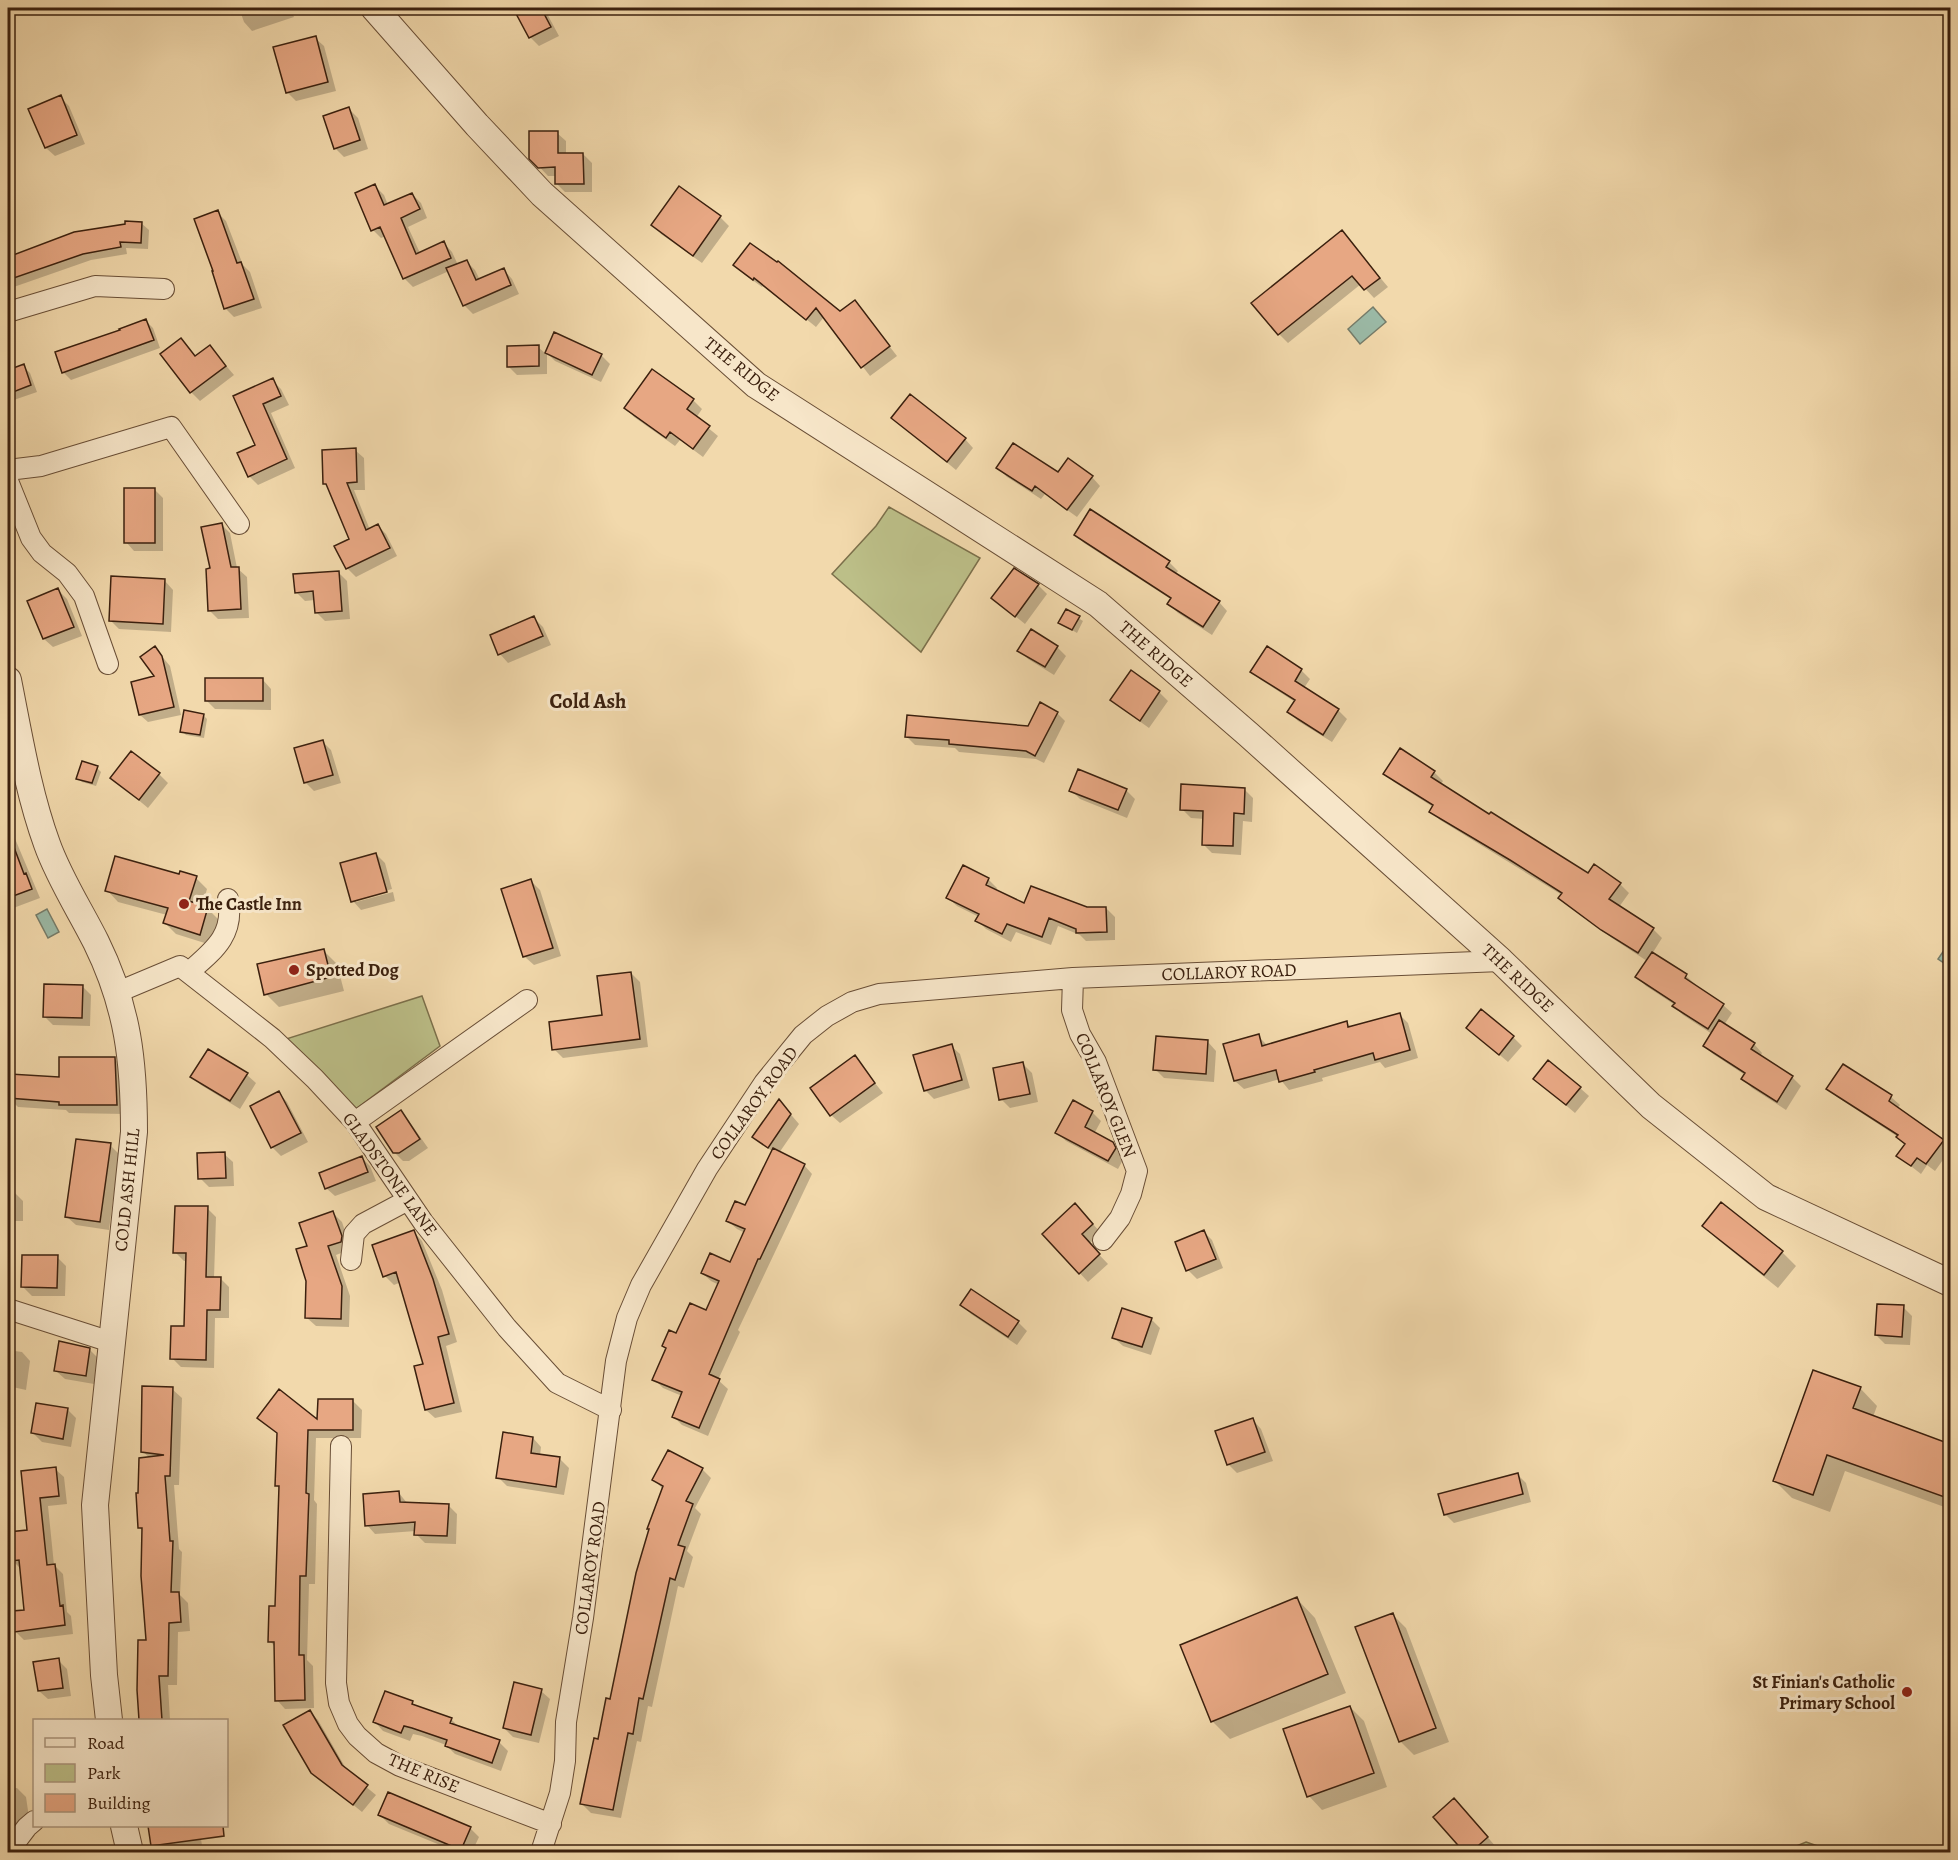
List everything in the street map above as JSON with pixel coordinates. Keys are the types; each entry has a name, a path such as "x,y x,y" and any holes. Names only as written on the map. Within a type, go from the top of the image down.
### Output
{"street":[{"name":"THE RIDGE","path":"374,8 477,125 542,194 756,385 1098,604 1249,735 1501,962 1651,1106 1766,1197 1950,1283"},
{"path":"8,312 95,286 164,289"},
{"path":"8,470 41,466 171,427 239,524"},
{"path":"8,481 31,538 42,553 67,573 84,596 108,664"},
{"name":"COLD ASH HILL","path":"8,680 34,807 48,847 97,944 118,992 127,1025 134,1079 134,1132 94,1505 104,1675 109,1719"},
{"path":"118,992 180,966 189,972 218,947 231,912 228,899"},
{"name":"COLLAROY ROAD","path":"541,1852 560,1792 565,1761 566,1722 583,1618 616,1361 627,1318 641,1284 707,1169 764,1083 803,1035 827,1016 852,1002 879,994 1073,978 1501,962"},
{"name":"GLADSTONE LANE","path":"189,972 272,1038 355,1122 423,1222 507,1328 557,1383 611,1410"},
{"name":"COLLAROY GLEN","path":"1073,978 1072,1010 1080,1034 1096,1062 1137,1171 1131,1194 1120,1218 1103,1240"},
{"path":"355,1122 527,1000"},
{"path":"351,1260 354,1234 363,1224 408,1200"},
{"path":"8,1309 111,1342"},
{"name":"THE RISE","path":"341,1446 336,1683 339,1703 348,1724 357,1736 376,1753 400,1766 551,1824"},
{"path":"8,1852 33,1822"},
{"path":"124,1827 130,1852"}],"green space":[{"path":"889,507 980,558 921,652 832,574 876,526"},
{"path":"422,996 440,1046 353,1111 286,1039"},
{"path":"1806,1842 1835,1852 1782,1852"}],"shaded area":[{"path":"1373,307 1386,322 1360,344 1348,329"},
{"path":"47,909 59,932 48,938 36,915"},
{"path":"1950,944 1950,967 1938,959"}],"building":[{"path":"513,8 541,8 551,27 529,38"},
{"path":"316,36 328,82 286,93 273,47"},
{"path":"61,95 77,135 45,148 28,109"},
{"path":"349,107 360,140 334,149 323,116"},
{"path":"529,131 558,131 558,153 583,153 584,184 555,184 555,167 538,168 529,159"},
{"path":"375,184 384,205 412,193 420,209 401,218 416,254 444,241 451,258 403,279 380,227 371,231 355,193"},
{"path":"679,186 721,216 693,256 651,225"},
{"path":"218,210 237,263 241,262 254,299 224,309 194,219"},
{"path":"125,221 142,222 141,243 120,242 121,247 83,254 8,280 8,257 74,232 125,224"},
{"path":"1342,230 1380,278 1364,290 1352,276 1278,335 1251,303"},
{"path":"750,243 778,261 840,311 855,300 890,346 861,368 816,308 806,320 754,278 753,280 733,265"},
{"path":"467,260 476,280 504,268 511,285 463,306 446,268"},
{"path":"146,319 154,340 62,373 55,352"},
{"path":"554,332 602,354 592,375 545,353"},
{"path":"181,338 195,356 210,345 226,366 190,393 160,354"},
{"path":"539,345 539,366 507,367 507,346"},
{"path":"24,364 31,385 8,394 8,370"},
{"path":"652,369 694,399 687,409 710,426 693,449 670,432 666,438 624,408"},
{"path":"273,378 281,396 263,404 287,459 248,477 237,453 255,445 233,396"},
{"path":"910,394 966,438 947,462 891,418"},
{"path":"1013,443 1058,472 1068,458 1093,476 1067,510 1035,486 1032,491 996,468"},
{"path":"356,448 357,482 347,483 366,530 378,524 390,548 346,569 334,546 349,539 326,484 323,484 322,450"},
{"path":"124,488 155,488 155,543 124,543"},
{"path":"1090,509 1170,561 1166,567 1220,601 1203,627 1167,604 1171,598 1074,535"},
{"path":"222,523 231,567 239,567 241,609 208,611 206,569 210,568 201,527"},
{"path":"1014,568 1039,584 1015,617 991,598"},
{"path":"339,571 342,611 315,613 313,591 295,593 293,574"},
{"path":"111,576 165,579 163,624 109,621"},
{"path":"58,588 74,627 43,639 27,601"},
{"path":"1066,609 1080,616 1072,630 1058,623"},
{"path":"534,616 543,636 498,655 490,635"},
{"path":"1031,629 1058,646 1045,667 1017,651"},
{"path":"155,646 162,656 174,707 139,715 131,682 154,676 140,657"},
{"path":"1267,646 1302,669 1295,681 1339,709 1323,735 1287,712 1295,700 1250,672"},
{"path":"1131,670 1160,691 1140,721 1110,700"},
{"path":"205,678 263,678 263,701 205,701"},
{"path":"1040,702 1058,712 1035,756 1026,751 949,744 949,740 905,737 907,715 1028,726"},
{"path":"184,710 204,714 200,735 180,732"},
{"path":"323,740 333,775 304,783 294,748"},
{"path":"1400,748 1435,771 1431,777 1489,814 1491,812 1588,873 1594,864 1621,883 1609,899 1654,928 1638,953 1601,930 1558,898 1562,893 1429,812 1433,805 1383,774"},
{"path":"131,751 160,773 139,800 110,778"},
{"path":"82,761 98,766 92,783 76,779"},
{"path":"1078,769 1127,789 1118,810 1069,791"},
{"path":"1181,784 1245,788 1244,814 1234,813 1233,846 1202,845 1203,811 1180,810"},
{"path":"8,835 32,889 8,898"},
{"path":"376,853 387,892 351,902 340,863"},
{"path":"115,856 179,874 180,871 197,876 189,901 208,907 200,935 163,923 168,908 105,891"},
{"path":"963,865 989,878 986,885 1024,903 1031,886 1087,907 1106,907 1107,932 1076,933 1076,929 1049,918 1042,937 1007,924 1002,934 975,921 979,914 946,898"},
{"path":"531,879 553,948 523,957 501,889"},
{"name":"Spotted Dog","path":"324,949 331,977 264,995 257,964"},
{"path":"1652,952 1687,974 1685,978 1724,1004 1708,1029 1672,1006 1675,1003 1635,977"},
{"path":"631,972 640,1039 552,1050 549,1022 602,1015 597,976"},
{"path":"44,984 83,985 82,1018 43,1017"},
{"path":"1481,1009 1514,1036 1499,1055 1466,1028"},
{"path":"1400,1013 1410,1050 1375,1060 1373,1053 1279,1082 1276,1070 1234,1081 1223,1044 1259,1034 1262,1046 1347,1021 1348,1027"},
{"path":"1719,1020 1755,1043 1751,1049 1793,1076 1777,1102 1741,1079 1745,1073 1703,1046"},
{"path":"1156,1036 1208,1040 1206,1074 1153,1070"},
{"path":"952,1044 962,1080 924,1091 913,1055"},
{"path":"208,1049 248,1073 230,1101 190,1077"},
{"path":"855,1055 875,1083 830,1116 810,1088"},
{"path":"59,1057 115,1057 117,1105 59,1105 59,1102 8,1098 10,1074 59,1077"},
{"path":"1548,1060 1581,1087 1566,1105 1533,1079"},
{"path":"1023,1062 1030,1094 999,1100 993,1068"},
{"path":"1843,1064 1892,1095 1889,1101 1944,1140 1926,1164 1917,1158 1911,1166 1896,1156 1905,1144 1896,1137 1898,1135 1826,1089"},
{"path":"279,1091 301,1133 271,1148 250,1106"},
{"path":"779,1099 791,1114 768,1148 752,1137"},
{"path":"1073,1100 1093,1111 1085,1127 1113,1142 1116,1148 1108,1161 1055,1133"},
{"path":"401,1110 420,1139 399,1153 393,1153 376,1127"},
{"path":"76,1139 111,1143 100,1222 65,1217"},
{"path":"773,1148 805,1164 758,1259 709,1374 720,1379 699,1428 672,1417 682,1392 652,1380 666,1348 662,1346 669,1330 676,1333 690,1303 706,1310 719,1281 701,1273 710,1253 730,1262 745,1229 726,1221 735,1201 745,1205"},
{"path":"225,1152 226,1178 198,1179 197,1153"},
{"path":"362,1156 368,1172 325,1189 319,1173"},
{"path":"1721,1202 1783,1251 1764,1275 1702,1226"},
{"path":"1075,1203 1093,1224 1082,1234 1100,1254 1079,1274 1042,1234"},
{"path":"175,1206 208,1206 206,1277 221,1277 220,1310 207,1310 206,1360 170,1359 171,1326 184,1326 186,1253 173,1253"},
{"path":"333,1211 342,1236 341,1242 328,1246 342,1286 341,1319 305,1318 306,1281 296,1249 307,1246 299,1223"},
{"path":"414,1230 433,1279 449,1334 438,1337 454,1403 425,1410 414,1366 423,1364 396,1272 383,1277 372,1245"},
{"path":"1204,1230 1216,1259 1186,1271 1175,1242"},
{"path":"22,1255 58,1255 57,1288 21,1287"},
{"path":"971,1289 1019,1321 1008,1337 960,1305"},
{"path":"1877,1304 1904,1305 1902,1337 1875,1335"},
{"path":"1122,1308 1152,1318 1142,1347 1112,1338"},
{"path":"59,1341 90,1348 86,1376 54,1371"},
{"path":"1813,1370 1861,1387 1853,1408 1950,1444 1950,1499 1827,1455 1813,1495 1773,1481"},
{"path":"142,1386 173,1387 170,1476 165,1476 170,1541 173,1541 171,1592 179,1592 181,1622 169,1623 168,1676 159,1676 162,1719 139,1719 138,1640 146,1640 141,1576 142,1528 138,1528 136,1493 138,1493 139,1458 164,1455 141,1452"},
{"path":"279,1389 317,1419 318,1399 353,1399 353,1430 308,1430 306,1493 309,1494 306,1576 300,1576 299,1655 304,1655 305,1700 275,1701 274,1642 268,1642 269,1606 275,1606 279,1486 275,1486 277,1433 257,1418"},
{"path":"36,1403 68,1408 63,1439 31,1433"},
{"path":"1253,1418 1265,1452 1227,1465 1215,1431"},
{"path":"503,1432 533,1437 531,1453 560,1457 556,1487 496,1478"},
{"path":"668,1450 703,1468 686,1501 693,1504 678,1545 685,1547 675,1580 670,1578 643,1699 639,1698 633,1734 628,1733 613,1810 580,1804 594,1738 598,1739 606,1698 610,1699 636,1573 649,1529 647,1529 663,1486 652,1480"},
{"path":"56,1467 59,1496 40,1498 47,1565 55,1564 60,1606 63,1605 65,1625 14,1632 12,1611 24,1610 19,1560 11,1561 8,1532 27,1530 21,1471"},
{"path":"1518,1473 1523,1494 1444,1515 1438,1494"},
{"path":"399,1491 400,1502 449,1504 447,1536 414,1535 415,1522 365,1526 363,1494"},
{"path":"1297,1597 1328,1674 1211,1722 1180,1645"},
{"path":"1393,1613 1436,1728 1399,1742 1355,1627"},
{"path":"59,1658 63,1688 38,1691 33,1662"},
{"path":"514,1682 542,1689 531,1735 503,1728"},
{"path":"385,1691 413,1701 412,1704 452,1718 450,1723 500,1740 492,1763 445,1746 447,1740 404,1726 401,1733 373,1722"},
{"path":"1350,1706 1374,1773 1307,1797 1283,1729"},
{"path":"310,1710 342,1765 368,1785 353,1805 311,1773 283,1725"},
{"path":"388,1792 471,1827 461,1850 378,1815"},
{"path":"1454,1798 1488,1837 1471,1852 1464,1852 1433,1817"},
{"path":"148,1827 223,1827 224,1836 151,1846"}],"place":[{"name":"The Castle Inn","path":"184,904"},
{"name":"Spotted Dog","path":"294,970"},
{"name":"St Finian's Catholic Primary School","path":"1907,1692"}],"district":[{"name":"Cold Ash","path":"588,701"}]}
